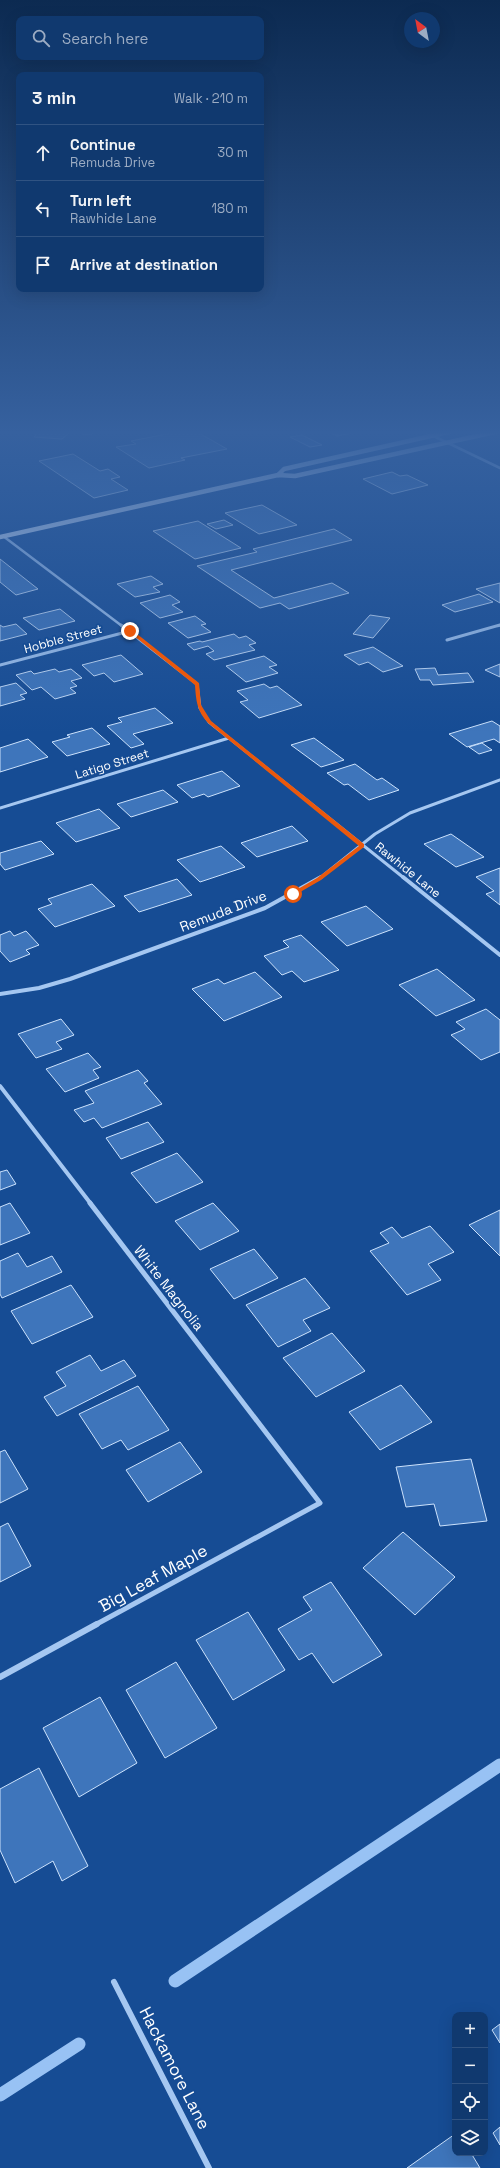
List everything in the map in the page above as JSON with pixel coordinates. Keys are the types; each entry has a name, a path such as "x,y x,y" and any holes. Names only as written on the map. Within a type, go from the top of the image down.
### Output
{"main road":[{"path":"2,536 28,530"}],"street":[{"name":"Rawhide Lane","path":"2,536 130,631 197,684 197,699 202,714 229,738 362,846 500,955"},
{"path":"447,640 500,624"},
{"name":"Hobble Street","path":"0,665 130,631"},
{"name":"Latigo Street","path":"0,808 229,738"},
{"name":"Remuda Drive","path":"0,994 39,988 70,978 265,908 319,879 362,846 375,834 410,813 500,780"},
{"name":"White Magnolia","path":"0,1086 320,1503"},
{"name":"Big Leaf Maple","path":"0,1678 320,1503"},
{"name":"Hackamore Lane","path":"114,1982 209,2168"}],"building":[{"path":"213,530 241,548 195,559 153,531"},
{"path":"253,530 275,530 259,534"},
{"path":"329,530 336,530 352,540 231,570 274,598 332,583 349,593 289,609 280,603 260,608 197,566 257,552 253,549"},
{"path":"0,559 38,589 16,595 0,582"},
{"path":"151,576 163,584 153,587 160,592 135,597 117,584"},
{"path":"500,583 500,603 476,589"},
{"path":"479,594 493,602 455,612 442,605"},
{"path":"170,595 180,602 172,605 183,612 160,618 140,603"},
{"path":"60,609 75,621 39,630 23,618"},
{"path":"370,615 390,618 373,638 353,634"},
{"path":"195,616 206,624 201,625 211,632 188,638 168,623"},
{"path":"16,624 27,634 0,641 0,625 3,627"},
{"path":"234,634 239,638 246,636 256,643 249,645 255,650 214,660 206,654 214,651 208,646 194,650 187,644 200,641 202,642"},
{"path":"373,647 403,666 383,672 368,662 359,665 344,655"},
{"path":"121,655 143,674 114,682 104,673 94,676 82,665"},
{"path":"264,656 277,665 269,667 278,673 246,682 226,666"},
{"path":"500,664 500,677 485,670"},
{"path":"435,668 438,675 468,673 474,682 433,685 430,680 420,680 415,669"},
{"path":"55,669 59,672 71,669 82,678 71,681 77,686 70,688 76,693 55,699 41,687 32,690 16,675 31,671 34,674"},
{"path":"16,683 27,693 20,695 25,699 0,706 0,687"},
{"path":"264,684 270,688 277,686 302,705 259,718 240,702 248,700 237,691"},
{"path":"155,708 173,723 133,734 144,744 131,748 107,726 122,722 118,718"},
{"path":"492,721 500,726 500,743 494,739 467,747 449,734"},
{"path":"92,728 110,744 67,756 52,742 70,737 67,735"},
{"path":"314,738 344,760 321,767 291,745"},
{"path":"28,739 48,757 0,772 0,748"},
{"path":"482,743 492,750 479,754 469,747"},
{"path":"355,764 377,780 382,778 399,790 369,800 348,784 344,785 327,773"},
{"path":"222,771 240,786 208,797 204,794 192,798 177,785"},
{"path":"163,790 178,802 131,817 117,804"},
{"path":"99,809 120,828 76,842 56,823"},
{"path":"292,826 308,841 257,857 241,843"},
{"path":"451,834 484,857 456,867 424,844"},
{"path":"41,841 54,854 5,870 0,864 0,853"},
{"path":"221,846 245,867 200,882 177,860"},
{"path":"500,868 500,905 486,894 494,891 476,877"},
{"path":"177,879 192,895 139,912 124,896"},
{"path":"92,884 115,906 55,927 38,909 52,904 48,899"},
{"path":"366,906 393,929 347,946 321,922"},
{"path":"10,931 14,936 26,931 39,945 26,950 30,954 10,962 0,951 0,935"},
{"path":"301,935 339,970 304,982 292,971 282,975 264,956 289,947 283,941"},
{"path":"437,969 475,1000 436,1016 399,985"},
{"path":"255,972 282,997 224,1021 192,989 218,979 224,984"},
{"path":"486,1009 500,1020 500,1052 481,1060 451,1035 465,1029 456,1022"},
{"path":"61,1019 74,1035 56,1042 62,1049 36,1058 18,1034"},
{"path":"88,1053 101,1067 93,1070 99,1078 65,1092 46,1069"},
{"path":"138,1070 148,1081 144,1083 162,1104 102,1128 94,1118 84,1122 74,1110 94,1103 85,1091"},
{"path":"148,1122 164,1142 121,1159 106,1138"},
{"path":"177,1153 203,1182 156,1203 131,1173"},
{"path":"7,1170 16,1184 0,1190 0,1172"},
{"path":"10,1203 30,1233 0,1245 0,1207"},
{"path":"213,1203 239,1231 200,1250 175,1221"},
{"path":"500,1210 500,1256 469,1225"},
{"path":"430,1226 454,1252 428,1264 441,1280 407,1295 370,1251 389,1243 380,1233 392,1227 402,1238"},
{"path":"254,1249 278,1278 234,1299 210,1269"},
{"path":"18,1253 27,1267 52,1256 62,1272 2,1298 0,1294 0,1261"},
{"path":"305,1278 330,1308 303,1320 311,1331 278,1347 246,1305"},
{"path":"71,1285 93,1317 32,1344 11,1311"},
{"path":"332,1333 365,1371 316,1397 283,1358"},
{"path":"90,1355 101,1371 124,1360 136,1376 57,1416 44,1397 66,1386 56,1372"},
{"path":"401,1385 432,1422 380,1450 349,1412"},
{"path":"138,1386 169,1430 128,1450 121,1440 102,1449 79,1414"},
{"path":"180,1442 202,1472 148,1502 126,1470"},
{"path":"5,1450 28,1489 0,1503 0,1452"},
{"path":"471,1459 487,1521 440,1526 434,1504 406,1507 396,1467"},
{"path":"8,1523 31,1566 0,1582 0,1527"},
{"path":"403,1532 455,1577 415,1615 363,1568"},
{"path":"331,1582 382,1655 333,1683 312,1653 299,1660 278,1629 312,1610 303,1597"},
{"path":"248,1612 285,1670 233,1700 196,1640"},
{"path":"176,1662 217,1728 165,1758 126,1690"},
{"path":"100,1697 137,1763 79,1797 43,1728"},
{"path":"39,1768 88,1866 62,1881 53,1861 15,1883 0,1850 0,1789"},
{"path":"500,2024 500,2043 492,2030"},
{"path":"500,2127 500,2145 493,2133"},
{"path":"452,2136 452,2156 473,2156 480,2168 407,2168"}],"waterway":[{"path":"175,1981 500,1765"},
{"path":"0,2095 79,2044"}],"route":[{"path":"130,631 189,676 197,684 198,705 202,714 209,722 362,846 319,879 293,894"}]}
